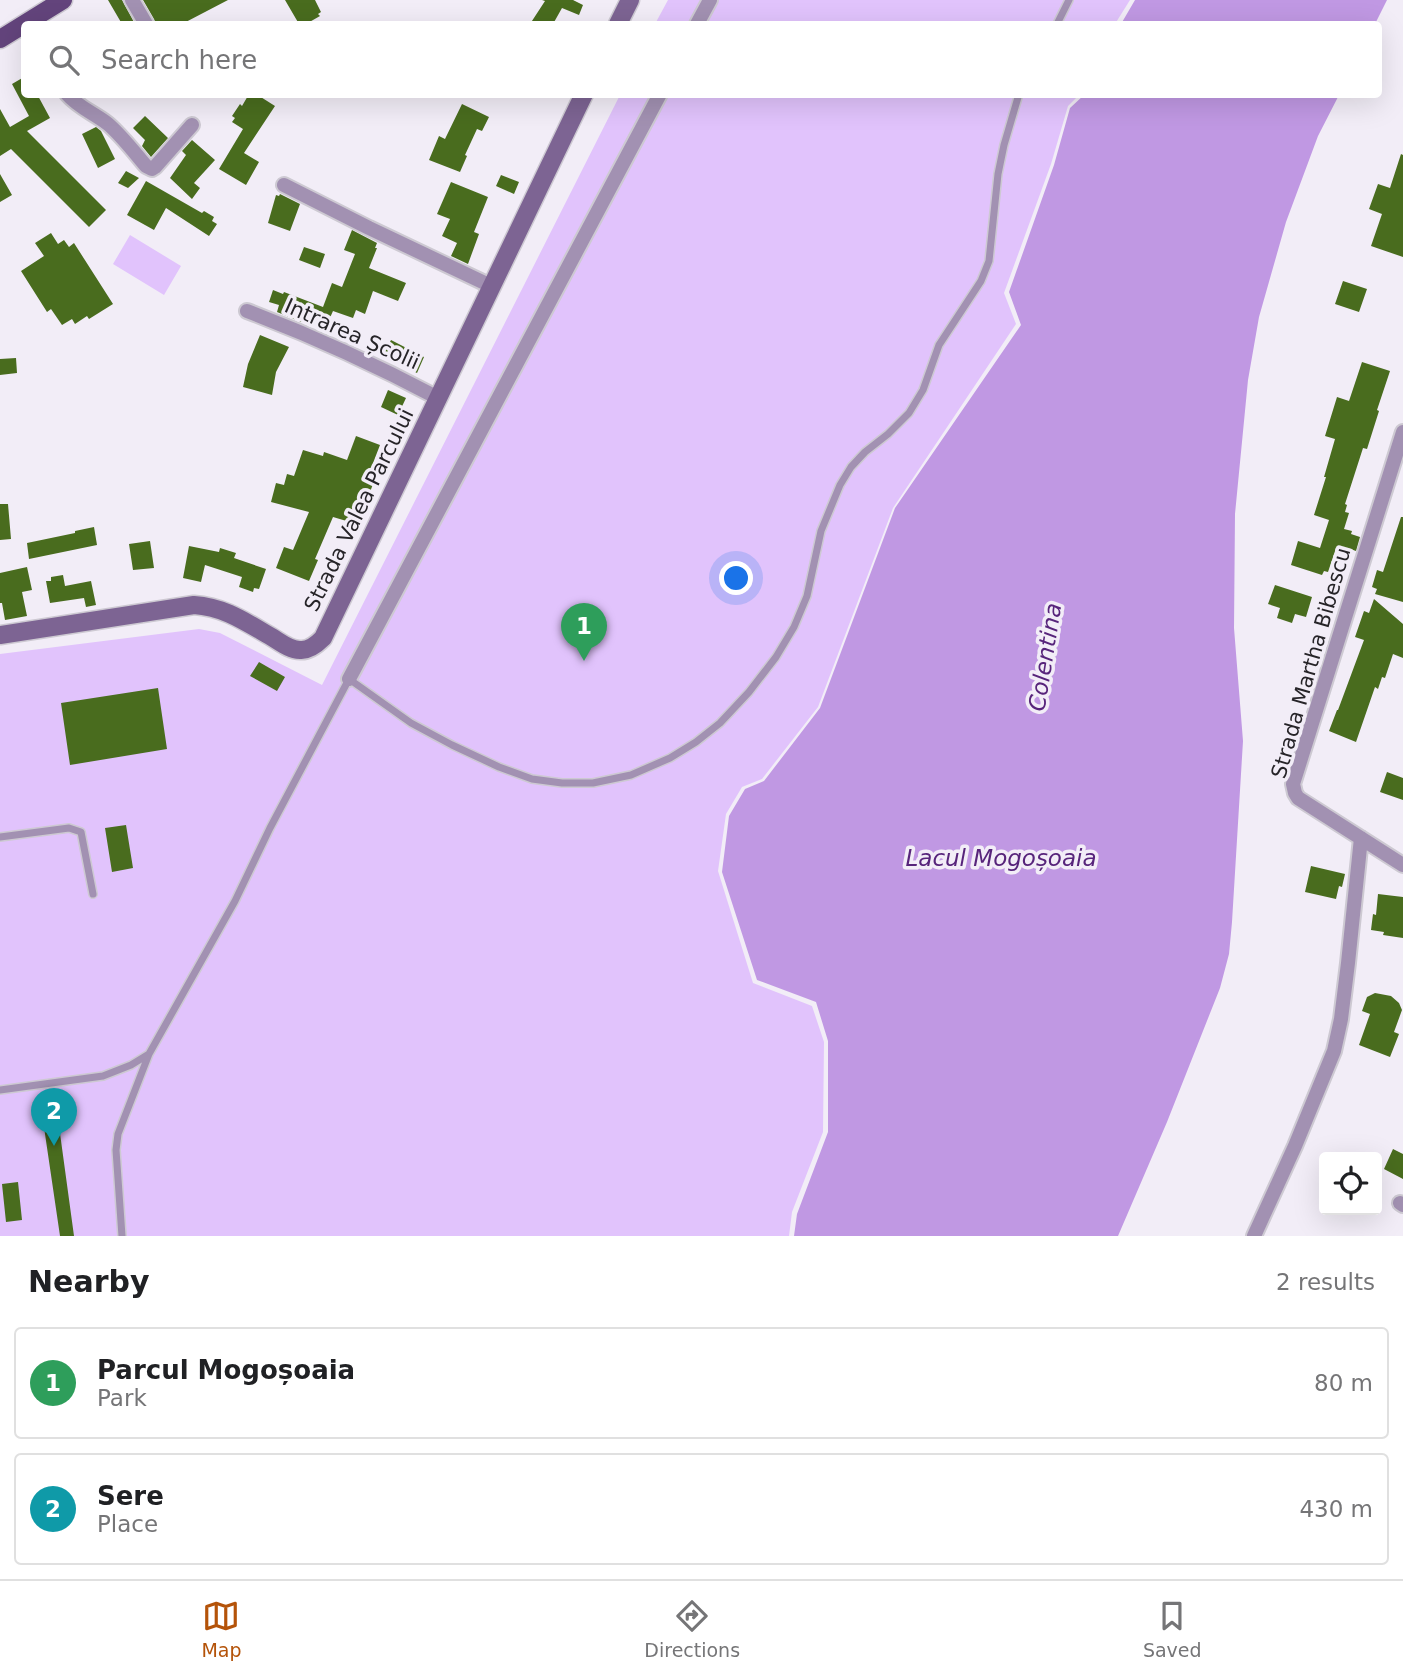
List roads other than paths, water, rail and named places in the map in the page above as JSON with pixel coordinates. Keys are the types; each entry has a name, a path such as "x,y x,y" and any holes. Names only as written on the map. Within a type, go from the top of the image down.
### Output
{"main road":[{"path":"32,21 63,0"},
{"path":"0,39 21,28"}],"street":[{"path":"132,0 144,21"},
{"path":"620,21 630,0"},
{"path":"699,21 710,0"},
{"path":"71,98 111,127 146,166 152,169 192,125"},
{"name":"Strada Valea Parcului","path":"0,635 194,605 221,610 293,649 307,650 318,644 389,503 582,98"},
{"path":"349,679 658,98"},
{"path":"284,185 491,286"},
{"name":"Intrarea Școlii","path":"247,312 320,340 438,398"},
{"name":"Strada Martha Bibescu","path":"1403,432 1293,785 1294,793 1298,797 1403,865"},
{"path":"1254,1236 1334,1051 1348,962 1361,838"}],"lane":[{"path":"1058,21 1069,0"},
{"path":"122,1236 116,1150 118,1134 149,1054 235,901 270,828 349,679 411,723 452,745 532,779 562,783 593,783 631,775 670,758 720,723 776,657 794,627 807,596 821,531 840,485 851,467 865,452 909,413 923,390 939,345 981,281 989,261 998,174 1018,98"},
{"path":"0,837 69,828 81,832 93,894"},
{"path":"0,1090 103,1076 131,1065 149,1054"}],"water":[{"path":"1135,0 1387,0 1376,21 1123,21"},
{"name":"Lacul Mogoșoaia","path":"1081,98 1337,98 1318,136 1286,222 1259,317 1248,380 1235,514 1234,628 1243,741 1229,954 1220,988 1118,1236 794,1236 797,1214 828,1132 828,1041 816,1002 757,980 722,872 729,816 745,789 764,781 820,708 895,508 1021,325 1009,292 1054,165 1070,108"}],"place":[{"name":"Parcul Mogoșoaia","path":"584,661"},
{"name":"Sere","path":"54,1146"}],"water label":[{"name":"Colentina","path":"1045,657"}]}
